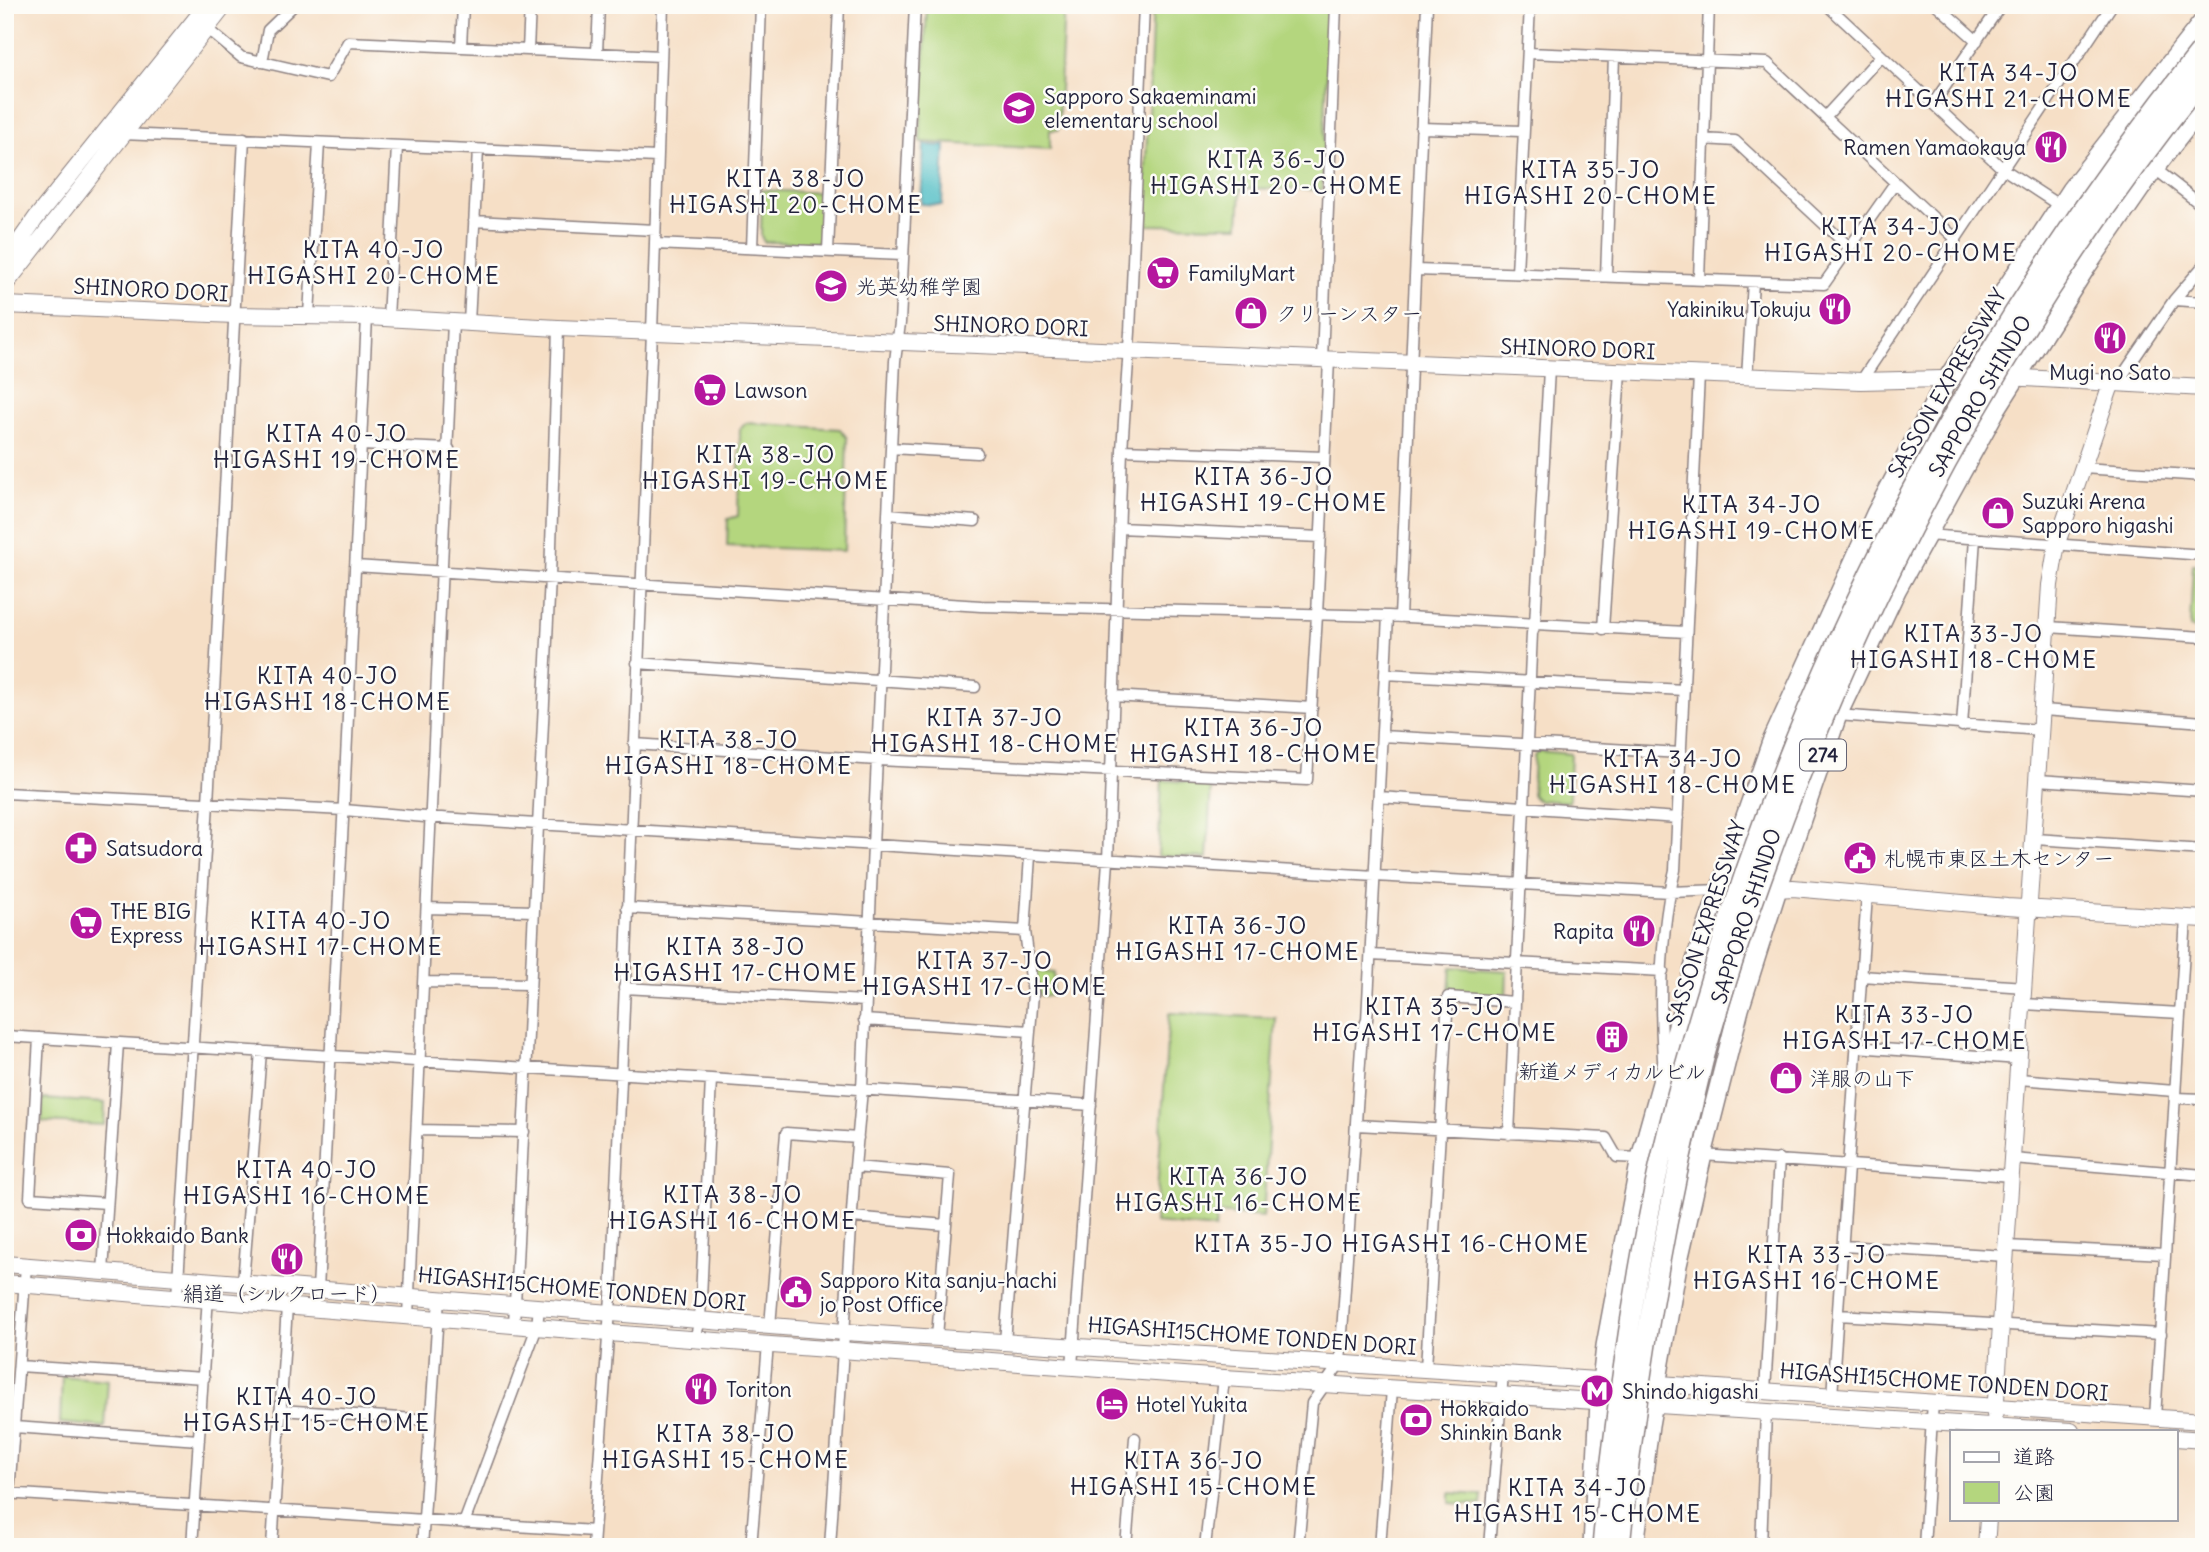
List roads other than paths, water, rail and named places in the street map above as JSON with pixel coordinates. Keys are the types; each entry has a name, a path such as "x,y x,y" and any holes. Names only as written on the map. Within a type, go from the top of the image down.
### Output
{"highway":[{"name":"SAPPORO SHINDO","path":"1593,1547 1605,1346 1641,1158 1698,954 1772,742 1876,514 1947,380 2060,206 2204,21"},
{"name":"SASSON EXPRESSWAY","path":"1602,1547 1625,1354 1652,1203 1687,1055 1735,898 1797,732 1866,577 1938,440 2015,308 2149,116 2204,47"},
{"name":"SASSON EXPRESSWAY","path":"1620,1547 1642,1357 1667,1221 1704,1059 1752,903 1814,738 1890,572 1954,448 2016,342 2086,234 2204,77"},
{"name":"SAPPORO SHINDO","path":"1634,1547 1653,1404 1677,1265 1702,1154 1739,1009 1837,715 1896,590 2015,376 2154,168 2204,104"}],"street":[{"path":"5,285 207,5"},
{"path":"5,262 36,218 117,130 225,5"},
{"path":"262,62 268,30 294,5"},
{"path":"461,47 463,5"},
{"path":"528,50 530,5"},
{"path":"597,53 599,5"},
{"path":"593,1547 610,1312 621,1074 663,5"},
{"path":"752,248 761,5"},
{"path":"828,251 839,5"},
{"path":"830,1547 862,1089 891,448 915,5"},
{"path":"1072,1367 1108,860 1122,450 1129,351 1144,5"},
{"path":"634,744 878,760 1307,780 1324,457 1336,5"},
{"path":"1400,617 1426,5"},
{"path":"1517,273 1530,5"},
{"path":"1699,279 1709,5"},
{"path":"1827,5 2001,168 2060,206"},
{"path":"1937,5 1977,41"},
{"path":"1933,104 2001,5"},
{"path":"1861,381 2112,5"},
{"path":"206,28 241,57 328,77 348,42 661,56"},
{"path":"1528,53 1767,63 1955,238"},
{"path":"1825,117 1881,56"},
{"path":"1606,276 1614,57"},
{"path":"1422,128 1522,131"},
{"path":"117,130 319,143 657,157"},
{"path":"177,1297 194,1047 244,138"},
{"path":"1704,139 1735,141 1850,248"},
{"path":"309,315 319,143"},
{"path":"388,318 397,146"},
{"path":"408,1316 449,449 474,221 478,149"},
{"path":"2154,168 2204,207"},
{"path":"1416,270 1824,284 1895,183"},
{"path":"474,221 655,230"},
{"path":"655,244 903,255"},
{"path":"1994,1429 2050,585 2057,543 2115,382 2174,300 2204,265"},
{"path":"1747,376 1753,282"},
{"path":"2174,300 2204,302"},
{"name":"SHINORO DORI","path":"5,305 234,315 367,317 897,343 1861,381 2015,376 2204,388"},
{"path":"318,1289 367,317"},
{"path":"514,1325 550,578 558,328"},
{"path":"1509,1134 1532,633 1535,624 1549,369"},
{"path":"1603,629 1620,371"},
{"path":"1664,1076 1660,1010 1670,892 1675,870 1699,374"},
{"path":"361,445 449,449"},
{"path":"891,448 977,453"},
{"path":"1122,450 1324,457"},
{"path":"2083,468 2204,476"},
{"path":"888,514 975,521"},
{"path":"1119,528 1321,537"},
{"path":"1926,536 2204,555"},
{"path":"1962,726 1975,538"},
{"path":"355,566 885,601 1116,611 1388,616 1686,632"},
{"path":"1298,1547 1312,1403 1340,1363 1362,1032 1367,1020 1388,616"},
{"path":"2048,627 2204,637"},
{"path":"637,663 975,687"},
{"path":"1385,674 1684,690"},
{"path":"1113,696 1312,708"},
{"path":"2043,710 2204,722"},
{"path":"1837,715 2041,730"},
{"path":"1382,736 1681,753"},
{"path":"2038,780 2204,791"},
{"path":"5,793 344,810 431,818 1030,856 1670,892 1793,888 2030,908 2204,919"},
{"path":"1379,797 1678,818"},
{"path":"2035,839 2204,850"},
{"path":"1005,1342 1033,994 1025,931 1030,856"},
{"path":"1832,1396 1867,895"},
{"path":"427,908 533,911"},
{"path":"627,908 1025,931"},
{"path":"2155,1418 2186,918"},
{"path":"1371,955 1663,971"},
{"path":"1861,976 2025,987"},
{"path":"424,982 530,984"},
{"path":"624,988 864,1001"},
{"path":"1426,1368 1448,997 1515,1002"},
{"path":"2024,1004 2180,1013"},
{"path":"864,1020 1030,1031"},
{"path":"5,1035 1091,1105"},
{"path":"39,1038 30,1198 107,1203"},
{"path":"103,1272 118,1043"},
{"path":"1856,1047 2020,1059"},
{"path":"243,1283 261,1051"},
{"path":"695,1339 700,1320 712,1079"},
{"path":"2018,1079 2204,1099"},
{"path":"1356,1125 1606,1138 1617,1157 1641,1158"},
{"path":"417,1130 524,1132"},
{"path":"770,1326 786,1133 858,1138"},
{"path":"1702,1154 2012,1176"},
{"path":"1765,1391 1779,1159"},
{"path":"2013,1159 2204,1175"},
{"path":"855,1167 950,1175 937,1338"},
{"path":"852,1217 946,1225"},
{"path":"1843,1246 2165,1254"},
{"name":"HIGASHI15CHOME TONDEN DORI","path":"5,1264 845,1332 2204,1421"},
{"path":"26,1266 7,1493 594,1531"},
{"path":"192,1547 209,1280"},
{"name":"HIGASHI15CHOME TONDEN DORI","path":"5,1283 608,1333 1072,1367 2032,1430"},
{"path":"422,1547 439,1298"},
{"path":"272,1547 287,1306"},
{"path":"464,1523 537,1327 539,1307"},
{"path":"1838,1315 2161,1334"},
{"path":"751,1547 768,1344"},
{"path":"19,1366 204,1378"},
{"path":"1489,1547 1503,1373"},
{"path":"1205,1547 1224,1378"},
{"path":"1380,1547 1392,1389"},
{"path":"1924,1547 1933,1402"},
{"path":"281,1410 431,1420"},
{"path":"1762,1547 1766,1411"},
{"path":"14,1427 199,1440"},
{"path":"1126,1547 1135,1438"},
{"path":"2178,1438 2204,1440"},
{"path":"1986,1547 1988,1520"}],"water":[{"path":"924,145 945,146 942,205 921,204"}],"place":[{"name":"Sapporo Sakaeminami elementary school","path":"1019,108"},
{"name":"Ramen Yamaokaya","path":"2051,147"},
{"name":"FamilyMart","path":"1163,273"},
{"name":"光英幼稚学園","path":"831,286"},
{"name":"Yakiniku Tokuju","path":"1835,309"},
{"name":"クリーンスター","path":"1251,313"},
{"name":"Mugi no Sato","path":"2110,338"},
{"name":"Lawson","path":"710,390"},
{"name":"Suzuki Arena Sapporo higashi","path":"1998,513"},
{"name":"Satsudora","path":"81,848"},
{"name":"札幌市東区土木センター","path":"1860,858"},
{"name":"THE BIG Express","path":"86,923"},
{"name":"Rapita","path":"1639,931"},
{"name":"新道メディカルビル","path":"1612,1037"},
{"name":"洋服の山下","path":"1786,1078"},
{"name":"Hokkaido Bank","path":"81,1235"},
{"name":"絹道（シルクロード）","path":"287,1259"},
{"name":"Sapporo Kita sanju-hachi jo Post Office","path":"796,1292"},
{"name":"Toriton","path":"701,1389"},
{"name":"Shindo higashi","path":"1597,1391"},
{"name":"Hotel Yukita","path":"1112,1404"},
{"name":"Hokkaido Shinkin Bank","path":"1416,1420"}],"district":[{"name":"KITA 34-JO HIGASHI 21-CHOME","path":"2009,85"},
{"name":"KITA 36-JO HIGASHI 20-CHOME","path":"1277,172"},
{"name":"KITA 35-JO HIGASHI 20-CHOME","path":"1591,182"},
{"name":"KITA 38-JO HIGASHI 20-CHOME","path":"796,191"},
{"name":"KITA 34-JO HIGASHI 20-CHOME","path":"1891,239"},
{"name":"KITA 40-JO HIGASHI 20-CHOME","path":"374,262"},
{"name":"KITA 40-JO HIGASHI 19-CHOME","path":"337,446"},
{"name":"KITA 38-JO HIGASHI 19-CHOME","path":"766,467"},
{"name":"KITA 36-JO HIGASHI 19-CHOME","path":"1264,489"},
{"name":"KITA 34-JO HIGASHI 19-CHOME","path":"1752,517"},
{"name":"KITA 33-JO HIGASHI 18-CHOME","path":"1974,646"},
{"name":"KITA 40-JO HIGASHI 18-CHOME","path":"328,688"},
{"name":"KITA 37-JO HIGASHI 18-CHOME","path":"995,730"},
{"name":"KITA 36-JO HIGASHI 18-CHOME","path":"1254,740"},
{"name":"KITA 38-JO HIGASHI 18-CHOME","path":"729,752"},
{"name":"KITA 34-JO HIGASHI 18-CHOME","path":"1673,771"},
{"name":"KITA 40-JO HIGASHI 17-CHOME","path":"321,933"},
{"name":"KITA 36-JO HIGASHI 17-CHOME","path":"1238,938"},
{"name":"KITA 38-JO HIGASHI 17-CHOME","path":"736,959"},
{"name":"KITA 37-JO HIGASHI 17-CHOME","path":"985,973"},
{"name":"KITA 35-JO HIGASHI 17-CHOME","path":"1435,1019"},
{"name":"KITA 33-JO HIGASHI 17-CHOME","path":"1905,1027"},
{"name":"KITA 40-JO HIGASHI 16-CHOME","path":"307,1182"},
{"name":"KITA 36-JO HIGASHI 16-CHOME","path":"1239,1189"},
{"name":"KITA 38-JO HIGASHI 16-CHOME","path":"733,1207"},
{"name":"KITA 35-JO HIGASHI 16-CHOME","path":"1392,1243"},
{"name":"KITA 33-JO HIGASHI 16-CHOME","path":"1817,1267"},
{"name":"KITA 40-JO HIGASHI 15-CHOME","path":"307,1409"},
{"name":"KITA 38-JO HIGASHI 15-CHOME","path":"726,1446"},
{"name":"KITA 36-JO HIGASHI 15-CHOME","path":"1194,1473"},
{"name":"KITA 34-JO HIGASHI 15-CHOME","path":"1578,1500"}]}
